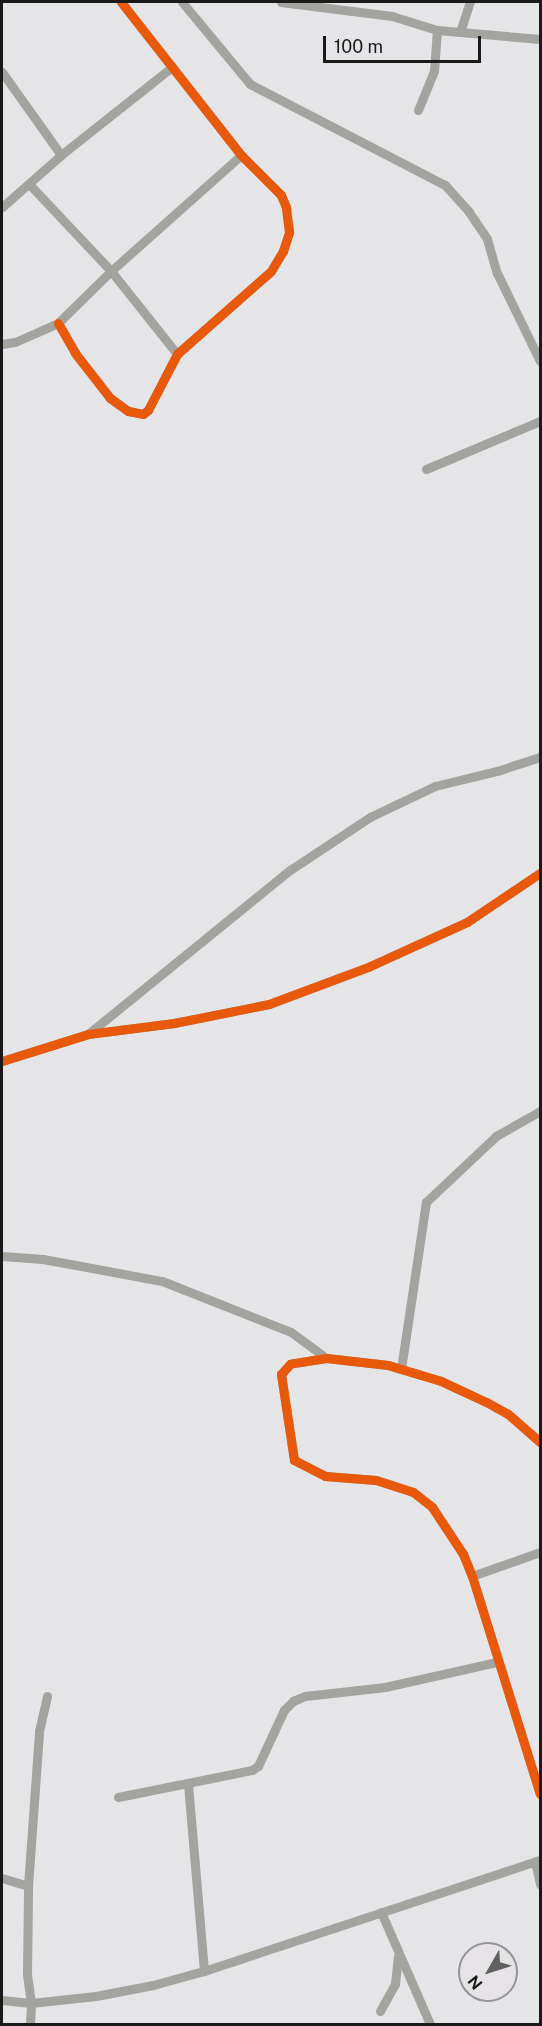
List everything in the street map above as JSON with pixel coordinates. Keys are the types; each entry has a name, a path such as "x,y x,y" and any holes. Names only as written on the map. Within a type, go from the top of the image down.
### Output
{"street":[{"path":"58,322 75,353 110,398 135,415 148,410 177,354 271,271 283,251 289,232 286,207 281,195 241,155 121,2"},
{"path":"182,2 250,84 445,185 469,212 487,240 497,273 540,361"},
{"path":"281,2 392,16 438,30 540,39"},
{"path":"460,32 470,2"},
{"path":"417,110 434,71 438,30"},
{"path":"2,207 62,155 172,68"},
{"path":"2,72 62,155"},
{"path":"2,344 15,342 58,322 111,271 241,155"},
{"path":"30,185 111,271 177,354"},
{"path":"426,469 540,421"},
{"path":"88,1034 290,870 370,817 435,786 497,771 540,757"},
{"path":"2,1061 88,1034 174,1023 269,1004 368,967 467,922 540,873"},
{"path":"401,1369 426,1202 496,1136 540,1111"},
{"path":"2,1256 43,1259 162,1281 291,1332 326,1358"},
{"path":"540,1442 532,1432 501,1410 441,1382 387,1365 326,1358 290,1364 281,1374 294,1460 326,1476 376,1480 413,1492 432,1507 463,1554 472,1576 540,1794"},
{"path":"472,1576 540,1552"},
{"path":"118,1797 252,1770 258,1766 284,1710 293,1701 305,1696 386,1688 497,1662"},
{"path":"30,2025 32,2003 27,1974 28,1887 39,1731 47,1696"},
{"path":"188,1784 204,1971"},
{"path":"2,2000 32,2003 96,1996 204,1971 538,1861 540,1884"},
{"path":"2,1878 28,1887"},
{"path":"381,1912 430,2025"},
{"path":"380,2011 395,1984 399,1954"}],"cycle path":[{"path":"58,323 75,353 110,398 128,411 143,414 148,410 177,354 271,271 283,251 289,232 286,207 281,195 241,155 121,2"},
{"path":"2,1061 88,1034 174,1023 269,1004 368,967 467,922 540,873"},
{"path":"540,1442 508,1414 486,1402 441,1381 388,1365 326,1358 290,1364 281,1374 294,1460 325,1476 376,1480 413,1492 432,1507 463,1554 472,1576 540,1794"}]}
